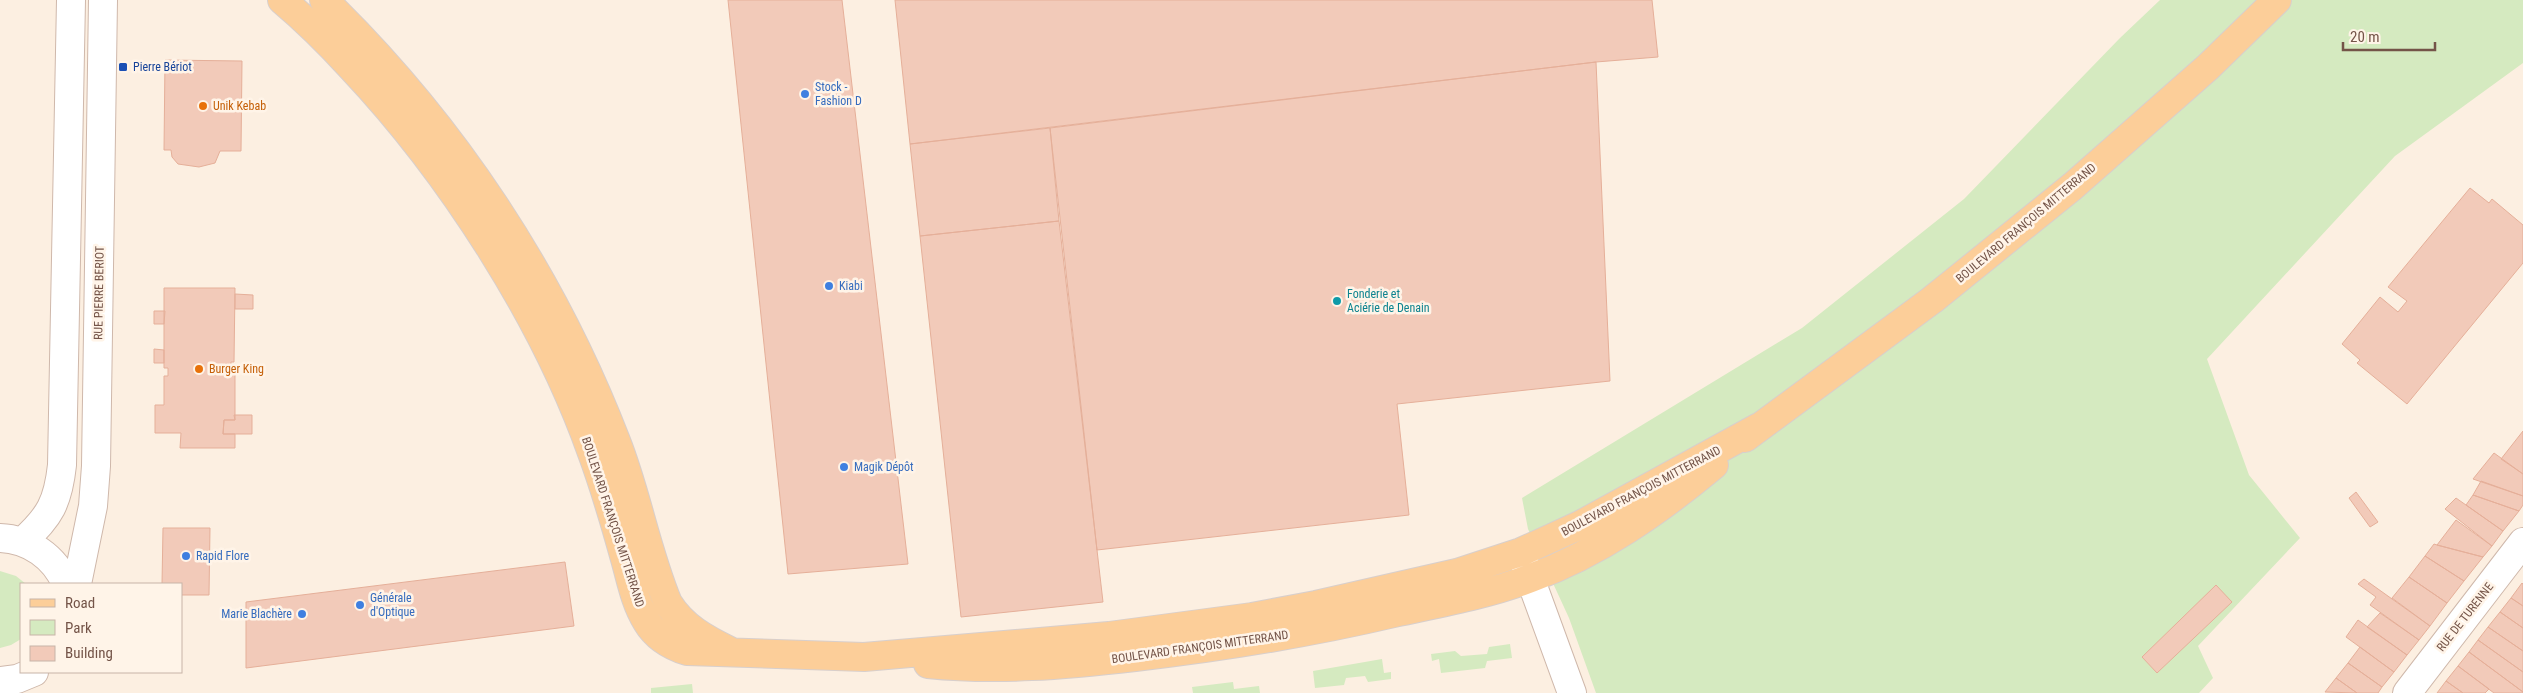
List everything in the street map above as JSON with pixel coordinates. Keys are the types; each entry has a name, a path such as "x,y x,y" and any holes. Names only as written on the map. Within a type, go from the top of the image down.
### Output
{"main road":[{"name":"BOULEVARD FRANÇOIS MITTERRAND","path":"282,0 319,33 387,106 431,162 493,253 547,351 583,429 611,508 635,593 647,621 660,637 677,648 700,653 864,657 956,666 1005,668 1066,665 1180,652 1321,630 1489,592 1531,578 1594,549 1644,520 1759,427 1939,295 2073,186 2189,84 2277,0"},
{"name":"BOULEVARD FRANÇOIS MITTERRAND","path":"324,0 422,106 460,155 508,226 559,313 606,414 628,475 668,603 680,621 690,629 736,654"},
{"name":"BOULEVARD FRANÇOIS MITTERRAND","path":"864,657 1109,636 1252,617 1426,581 1521,552 1580,525 1759,427"}],"street":[{"path":"11,540 38,527 54,505 60,487 62,465 71,0"},
{"name":"RUE PIERRE BERIOT","path":"77,583 92,512 96,466 103,0"},
{"path":"11,540 39,550 53,562 65,583"},
{"name":"RUE DE TURENNE","path":"2407,693 2523,542"},
{"path":"1521,552 1572,693"},
{"path":"0,681 17,679 33,673"},
{"path":"25,693 35,673"}],"green space":[{"path":"2160,0 2523,0 2523,63 2395,156 2207,359 2249,475 2300,538 2198,646 2213,678 2199,693 1596,693 1569,618 1528,529 1522,498 1802,328 1964,199 2120,38"},
{"path":"0,571 16,576 25,583 20,583 20,640 0,648"},
{"path":"1510,644 1512,658 1487,661 1485,668 1441,673 1439,659 1432,661 1431,654 1455,651 1461,656 1487,654 1489,647"},
{"path":"1382,659 1384,673 1391,672 1391,679 1368,682 1365,676 1346,678 1344,685 1315,688 1313,671"},
{"path":"1233,682 1234,689 1259,686 1260,693 1193,693 1192,687"},
{"path":"692,684 693,693 651,693 651,688"}],"building":[{"path":"728,0 842,0 908,564 788,574"},
{"path":"895,0 1652,0 1658,57 1596,62 910,144"},
{"name":"Unik Kebab","path":"165,60 242,61 241,151 220,151 215,163 199,167 178,164 172,157 171,150 164,150"},
{"name":"Fonderie et Aciérie de Denain","path":"1596,62 1610,381 1397,404 1409,515 1097,550 1050,128"},
{"path":"1050,128 1059,221 920,236 910,144"},
{"path":"2470,188 2489,203 2492,199 2523,225 2523,263 2407,404 2357,363 2360,360 2342,344 2380,297 2398,312 2407,301 2388,287"},
{"path":"1059,221 1103,602 961,617 920,236"},
{"name":"Burger King","path":"164,288 235,288 234,362 231,362 230,370 235,370 235,420 224,420 223,434 235,434 235,448 180,448 181,433 155,433 155,405 164,405 164,376 168,376 168,368 164,368"},
{"path":"235,294 253,295 253,309 235,309"},
{"path":"154,311 165,311 164,324 154,324"},
{"path":"154,349 164,350 164,363 154,363"},
{"path":"234,415 252,415 252,434 223,434 224,420 235,420"},
{"path":"2523,431 2523,474 2501,459"},
{"path":"2494,453 2523,474 2523,496 2473,479"},
{"path":"2481,481 2523,496 2523,505 2519,511 2473,495"},
{"path":"2356,492 2378,522 2370,527 2349,498"},
{"path":"2473,495 2519,511 2503,531 2466,505"},
{"path":"2456,498 2503,531 2492,546 2445,509"},
{"path":"2456,520 2492,546 2483,557 2437,545"},
{"name":"Rapid Flore","path":"163,528 210,528 209,595 182,595 182,583 162,583"},
{"path":"2434,544 2483,557 2464,581 2425,556"},
{"path":"2425,556 2464,581 2447,603 2409,577"},
{"path":"565,562 574,626 246,668 246,602"},
{"path":"2409,577 2447,603 2430,626 2392,598"},
{"path":"2364,579 2430,626 2419,640 2370,605 2376,597 2358,584"},
{"path":"2523,584 2523,606 2511,598"},
{"path":"2216,585 2232,602 2157,673 2142,657"},
{"path":"2511,598 2523,606 2523,628 2500,612"},
{"path":"2500,612 2523,628 2523,651 2488,627"},
{"path":"2380,613 2419,640 2407,655 2367,627"},
{"path":"2358,620 2407,655 2394,672 2346,637"},
{"path":"2488,627 2523,651 2523,672 2478,640"},
{"path":"2478,640 2523,672 2523,692 2469,652"},
{"path":"2360,647 2394,672 2382,687 2348,663"},
{"path":"2469,652 2523,693 2494,693 2458,666"},
{"path":"2348,663 2382,687 2378,693 2357,693 2336,678"},
{"path":"2458,666 2489,689 2485,693 2463,693 2446,681"},
{"path":"2336,678 2357,693 2325,692"},
{"path":"2446,681 2463,693 2437,693"}],"place":[{"name":"Pierre Bériot","path":"123,67"},
{"name":"Stock - Fashion D","path":"805,94"},
{"name":"Unik Kebab","path":"203,106"},
{"name":"Kiabi","path":"829,286"},
{"name":"Fonderie et Aciérie de Denain","path":"1337,301"},
{"name":"Burger King","path":"199,369"},
{"name":"Magik Dépôt","path":"844,467"},
{"name":"Rapid Flore","path":"186,556"},
{"name":"Générale d'Optique","path":"360,605"},
{"name":"Marie Blachère","path":"302,614"}]}
